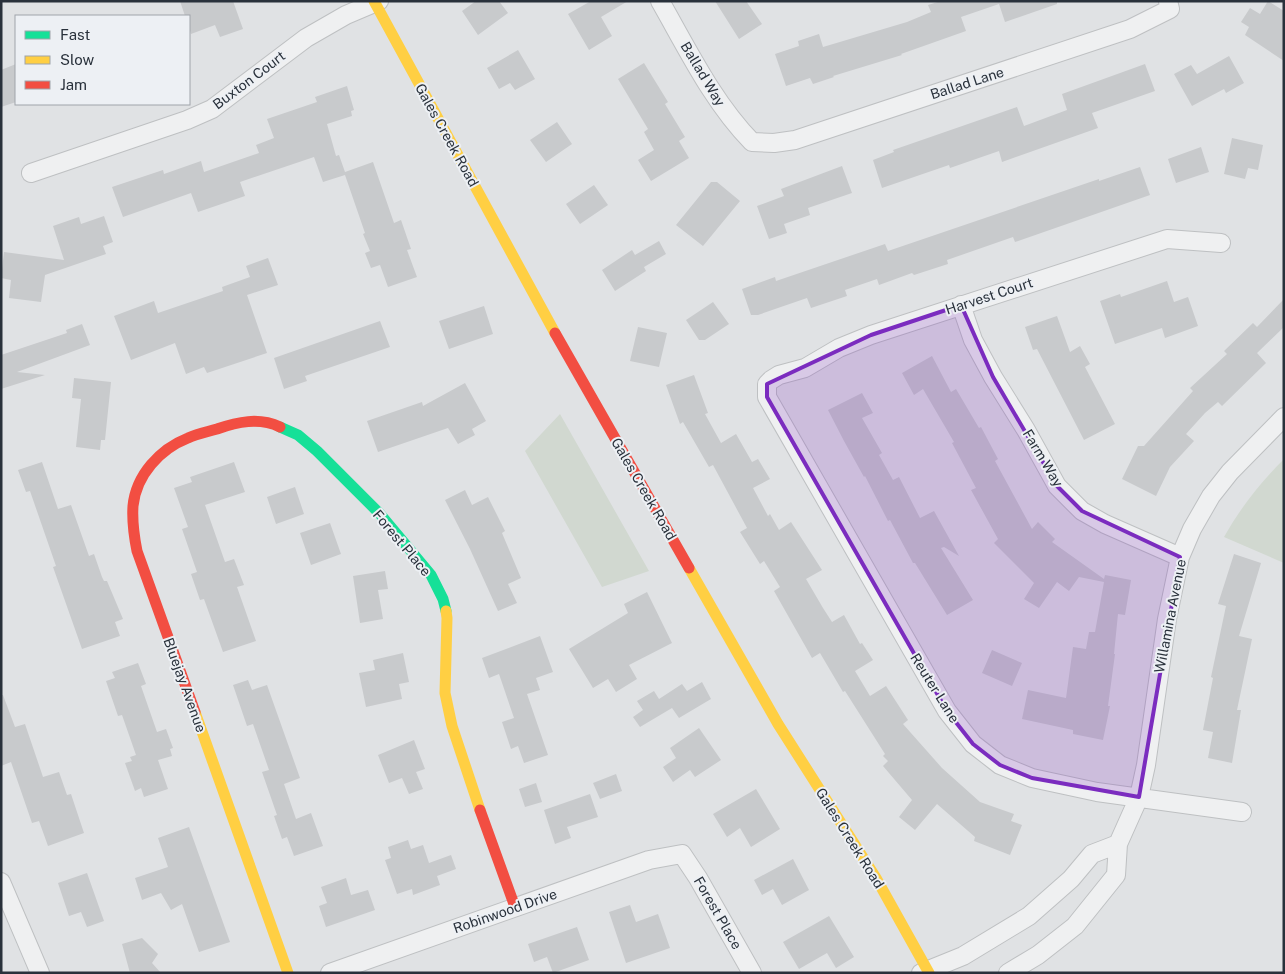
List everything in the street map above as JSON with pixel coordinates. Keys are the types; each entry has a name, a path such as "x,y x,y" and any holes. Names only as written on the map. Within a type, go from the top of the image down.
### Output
{"street":[{"name":"Ballad Way","path":"660,1 717,99 735,124 752,142"},
{"name":"Ballad Lane","path":"752,142 774,143 795,140 1120,32 1170,9 1168,1"},
{"name":"Buxton Court","path":"31,173 187,120 212,109 306,38 346,15 376,2"},
{"name":"Gales Creek Road","path":"376,2 558,338 626,458 778,724 876,878 926,972"},
{"name":"Harvest Court","path":"767,384 779,375 805,368 840,348 863,338 1167,239 1221,243"},
{"name":"Farm Way","path":"960,305 973,340 1057,486 1082,511 1105,524 1180,557"},
{"name":"Reuter Lane","path":"767,384 768,397 947,711 973,744 1000,765 1032,778 1097,792 1242,812"},
{"name":"Willamina Avenue","path":"1008,973 1057,941 1075,926 1116,875 1118,844 1138,797 1146,765 1167,618 1180,557 1192,529 1211,496 1230,472 1284,417"},
{"name":"Forest Place","path":"212,430 235,422 254,421 276,426 298,435 317,451 380,514 430,575 443,599 447,618 445,693 452,726 482,818 515,907"},
{"name":"Bluejay Avenue","path":"212,430 187,438 165,450 146,469 133,504 133,528 138,551 159,612 288,973"},
{"path":"926,972 963,956 1029,916 1071,879 1092,854 1118,844"},
{"name":"Forest Place","path":"682,854 698,878 752,973"},
{"name":"Robinwood Drive","path":"330,973 649,860 682,854"},
{"path":"1,882 40,973"}],"highlighted area":[{"path":"961,305 993,377 1057,486 1082,511 1180,557 1139,797 1032,778 1000,765 973,744 947,711 767,397 767,384 871,335"}],"shaded area":[{"path":"560,414 649,571 602,587 525,451"},
{"path":"1284,459 1284,563 1224,537 1251,496"}],"building":[{"path":"180,1 233,1 243,29 220,37 215,25 191,34 190,15 185,15"},
{"path":"476,1 499,1 508,13 478,35 462,11"},
{"path":"591,1 628,1 601,17 612,36 589,50 568,14"},
{"path":"715,1 746,1 762,24 739,39"},
{"path":"941,1 1057,1 1057,4 1005,22 999,4 961,17 966,31 902,55 813,84 810,78 786,86 775,54 799,46 798,41 819,34 823,47 907,22 931,12 928,5"},
{"path":"1268,1 1284,11 1284,61 1245,35 1249,27 1241,22 1250,8 1260,14"},
{"path":"518,50 535,79 515,90 510,83 499,89 487,68"},
{"path":"1229,56 1244,83 1226,93 1224,89 1192,106 1174,74 1191,65 1197,74"},
{"path":"644,63 668,102 665,104 685,137 679,141 689,158 651,181 638,160 654,150 644,132 648,129 618,79"},
{"path":"15,64 15,102 1,107 1,70"},
{"path":"1145,64 1155,91 1092,113 1098,128 1002,162 999,151 950,168 949,165 882,188 873,160 894,152 893,150 1017,107 1024,126 1067,110 1062,94"},
{"path":"347,86 354,110 351,111 352,116 327,124 336,156 339,155 345,172 373,162 394,223 401,220 411,249 407,250 417,277 388,287 380,265 371,268 365,253 370,251 363,234 365,233 345,175 323,182 314,157 240,182 245,196 198,212 191,193 123,217 112,187 163,170 164,174 201,161 204,172 259,153 256,145 274,138 267,119 317,102 315,97"},
{"path":"557,122 572,144 546,162 530,140"},
{"path":"1232,138 1263,145 1258,170 1248,168 1245,179 1224,174"},
{"path":"1201,147 1209,172 1176,183 1168,159"},
{"path":"842,166 852,193 808,208 810,215 784,224 787,233 769,239 757,206 784,196 781,189"},
{"path":"1140,167 1150,195 1015,242 1013,237 947,260 948,264 914,275 912,273 879,285 877,279 845,290 847,296 811,308 807,298 758,315 751,315 742,289 775,277 776,281 885,244 888,251 1099,179 1099,181"},
{"path":"711,182 717,182 740,201 703,246 676,225"},
{"path":"594,185 608,205 580,224 566,204"},
{"path":"104,216 113,242 103,246 106,254 45,275 41,302 9,298 11,280 1,278 4,252 64,260 53,226 79,217 81,224"},
{"path":"659,241 666,254 644,267 646,271 615,291 602,270 632,250 635,255"},
{"path":"268,258 278,285 247,295 267,353 207,373 204,367 186,374 175,343 131,360 114,316 154,301 158,313 223,291 222,287 250,277 246,266"},
{"path":"1167,281 1174,302 1188,297 1198,326 1165,338 1162,328 1115,344 1100,301 1120,294 1121,297"},
{"path":"1284,299 1284,327 1257,353 1266,363 1222,406 1218,402 1205,413 1186,434 1194,441 1170,467 1156,496 1122,479 1138,446 1144,446 1193,391 1190,388 1227,354 1224,351 1253,323 1257,327"},
{"path":"713,302 729,324 705,340 699,340 686,320"},
{"path":"484,306 493,334 449,349 439,321"},
{"path":"1057,316 1070,352 1080,346 1090,364 1085,367 1115,424 1084,440 1037,349 1033,350 1025,327"},
{"path":"380,321 390,347 305,376 307,381 284,389 274,358"},
{"path":"82,324 90,345 17,372 45,375 1,389 1,355 67,333 66,330"},
{"path":"638,327 667,333 659,367 630,361"},
{"path":"932,356 951,392 956,389 979,428 981,427 998,459 995,461 1032,529 1038,522 1055,539 1052,542 1104,579 1105,575 1131,580 1125,615 1118,614 1108,706 1110,706 1103,740 1073,734 1073,730 1022,719 1028,690 1066,698 1073,647 1086,649 1089,632 1095,632 1104,582 1079,577 1069,591 1057,582 1039,608 1024,599 1034,583 994,543 998,539 971,490 976,488 952,443 954,442 923,389 914,395 902,373"},
{"path":"694,375 708,413 705,414 721,443 736,434 752,462 758,459 770,479 753,488 768,516 770,514 779,530 791,522 822,570 806,579 823,608 832,622 844,615 860,644 862,643 873,660 855,671 870,696 886,686 908,720 903,724 942,768 980,802 1014,814 1011,821 1022,825 1010,855 974,841 975,837 937,804 915,830 899,817 912,800 883,766 888,761 883,756 885,754 845,691 843,692 820,653 812,658 774,591 780,587 764,561 760,564 740,532 747,528 713,465 709,467 683,422 680,424 666,385"},
{"path":"74,378 111,382 105,440 101,440 100,450 76,447 81,399 72,398"},
{"path":"465,383 486,421 472,429 475,435 458,444 448,428 378,452 367,421 422,402 423,406"},
{"path":"862,393 873,413 862,418 882,453 879,455 893,480 899,477 920,518 934,511 959,556 944,547 941,548 973,600 947,615 915,563 913,563 890,520 888,521 828,410"},
{"path":"42,462 58,509 71,505 89,556 94,554 102,577 104,581 107,581 123,619 115,622 120,636 82,649 53,567 56,566 30,491 26,492 18,470"},
{"path":"234,462 245,492 205,505 225,562 234,559 244,585 237,587 256,641 223,652 204,599 200,600 191,574 197,572 182,529 188,527 174,488 192,482 190,477"},
{"path":"295,487 304,514 276,524 267,497"},
{"path":"465,490 472,505 488,497 505,531 502,533 521,578 508,584 517,603 498,611 445,500"},
{"path":"330,523 341,554 311,565 300,533"},
{"path":"1234,554 1261,563 1239,636 1252,639 1237,710 1241,710 1232,763 1208,758 1213,732 1203,730 1213,678 1211,677 1226,606 1218,604"},
{"path":"385,571 388,589 378,590 383,619 360,623 353,576"},
{"path":"647,592 672,643 629,665 637,679 616,692 608,679 593,688 569,649 628,613 624,604"},
{"path":"540,636 553,672 536,678 540,690 527,694 548,755 524,763 518,746 511,749 502,722 514,718 499,674 489,678 482,658"},
{"path":"992,650 1022,663 1012,686 982,673"},
{"path":"403,653 409,682 399,684 402,699 366,707 359,673 375,670 373,660"},
{"path":"138,663 146,684 141,686 157,732 166,729 173,748 170,749 172,756 158,760 168,789 144,797 141,788 135,791 125,763 132,761 130,757 136,755 122,715 118,716 106,681 115,678 112,672"},
{"path":"248,680 252,690 267,685 300,778 284,784 296,819 311,813 323,846 294,856 287,837 282,839 274,816 277,815 262,772 269,770 253,724 247,726 233,685"},
{"path":"702,682 711,699 679,718 672,708 640,727 633,717 643,710 637,701 654,691 659,699 682,684 687,691"},
{"path":"1,695 3,695 15,727 25,724 43,777 59,772 67,795 71,794 84,833 48,846 39,821 32,823 11,762 1,766"},
{"path":"699,728 721,760 695,777 690,770 673,782 663,767 676,758 670,748"},
{"path":"414,740 425,769 416,772 423,789 409,794 402,778 389,783 378,755"},
{"path":"616,774 622,791 600,799 593,783"},
{"path":"536,783 542,802 525,807 519,789"},
{"path":"756,789 780,829 751,847 740,828 727,837 713,814"},
{"path":"590,794 598,817 567,827 571,838 555,844 544,810"},
{"path":"189,827 230,942 199,952 182,904 171,910 161,893 142,900 135,878 168,867 158,838"},
{"path":"408,840 411,849 423,845 429,863 451,855 456,869 437,876 440,885 413,895 412,889 397,894 385,860 391,858 388,847"},
{"path":"793,859 809,890 782,905 773,889 762,895 754,880"},
{"path":"87,873 104,921 87,927 81,912 69,916 58,883"},
{"path":"346,878 351,895 368,890 375,910 326,927 319,906 327,903 321,887"},
{"path":"630,905 636,922 658,914 670,948 626,963 609,912"},
{"path":"829,916 854,957 836,968 827,953 799,969 783,942"},
{"path":"577,927 589,960 553,973 547,957 534,962 528,944"},
{"path":"142,938 158,954 152,963 161,973 130,973 122,944"}],"traffic: fast":[{"path":"280,427 298,435 317,451 380,514 431,575 443,599 446,611"}],"traffic: slow":[{"path":"374,1 555,333"},
{"path":"689,568 778,724 876,878 929,973"},
{"path":"446,611 445,693 452,726 480,810"},
{"path":"195,712 288,973"}],"traffic: jam":[{"path":"555,333 689,568"},
{"path":"195,712 137,551 133,517 135,495 144,474 151,464 168,449 188,438 232,424 256,421 280,427"},
{"path":"480,810 515,907"}]}
